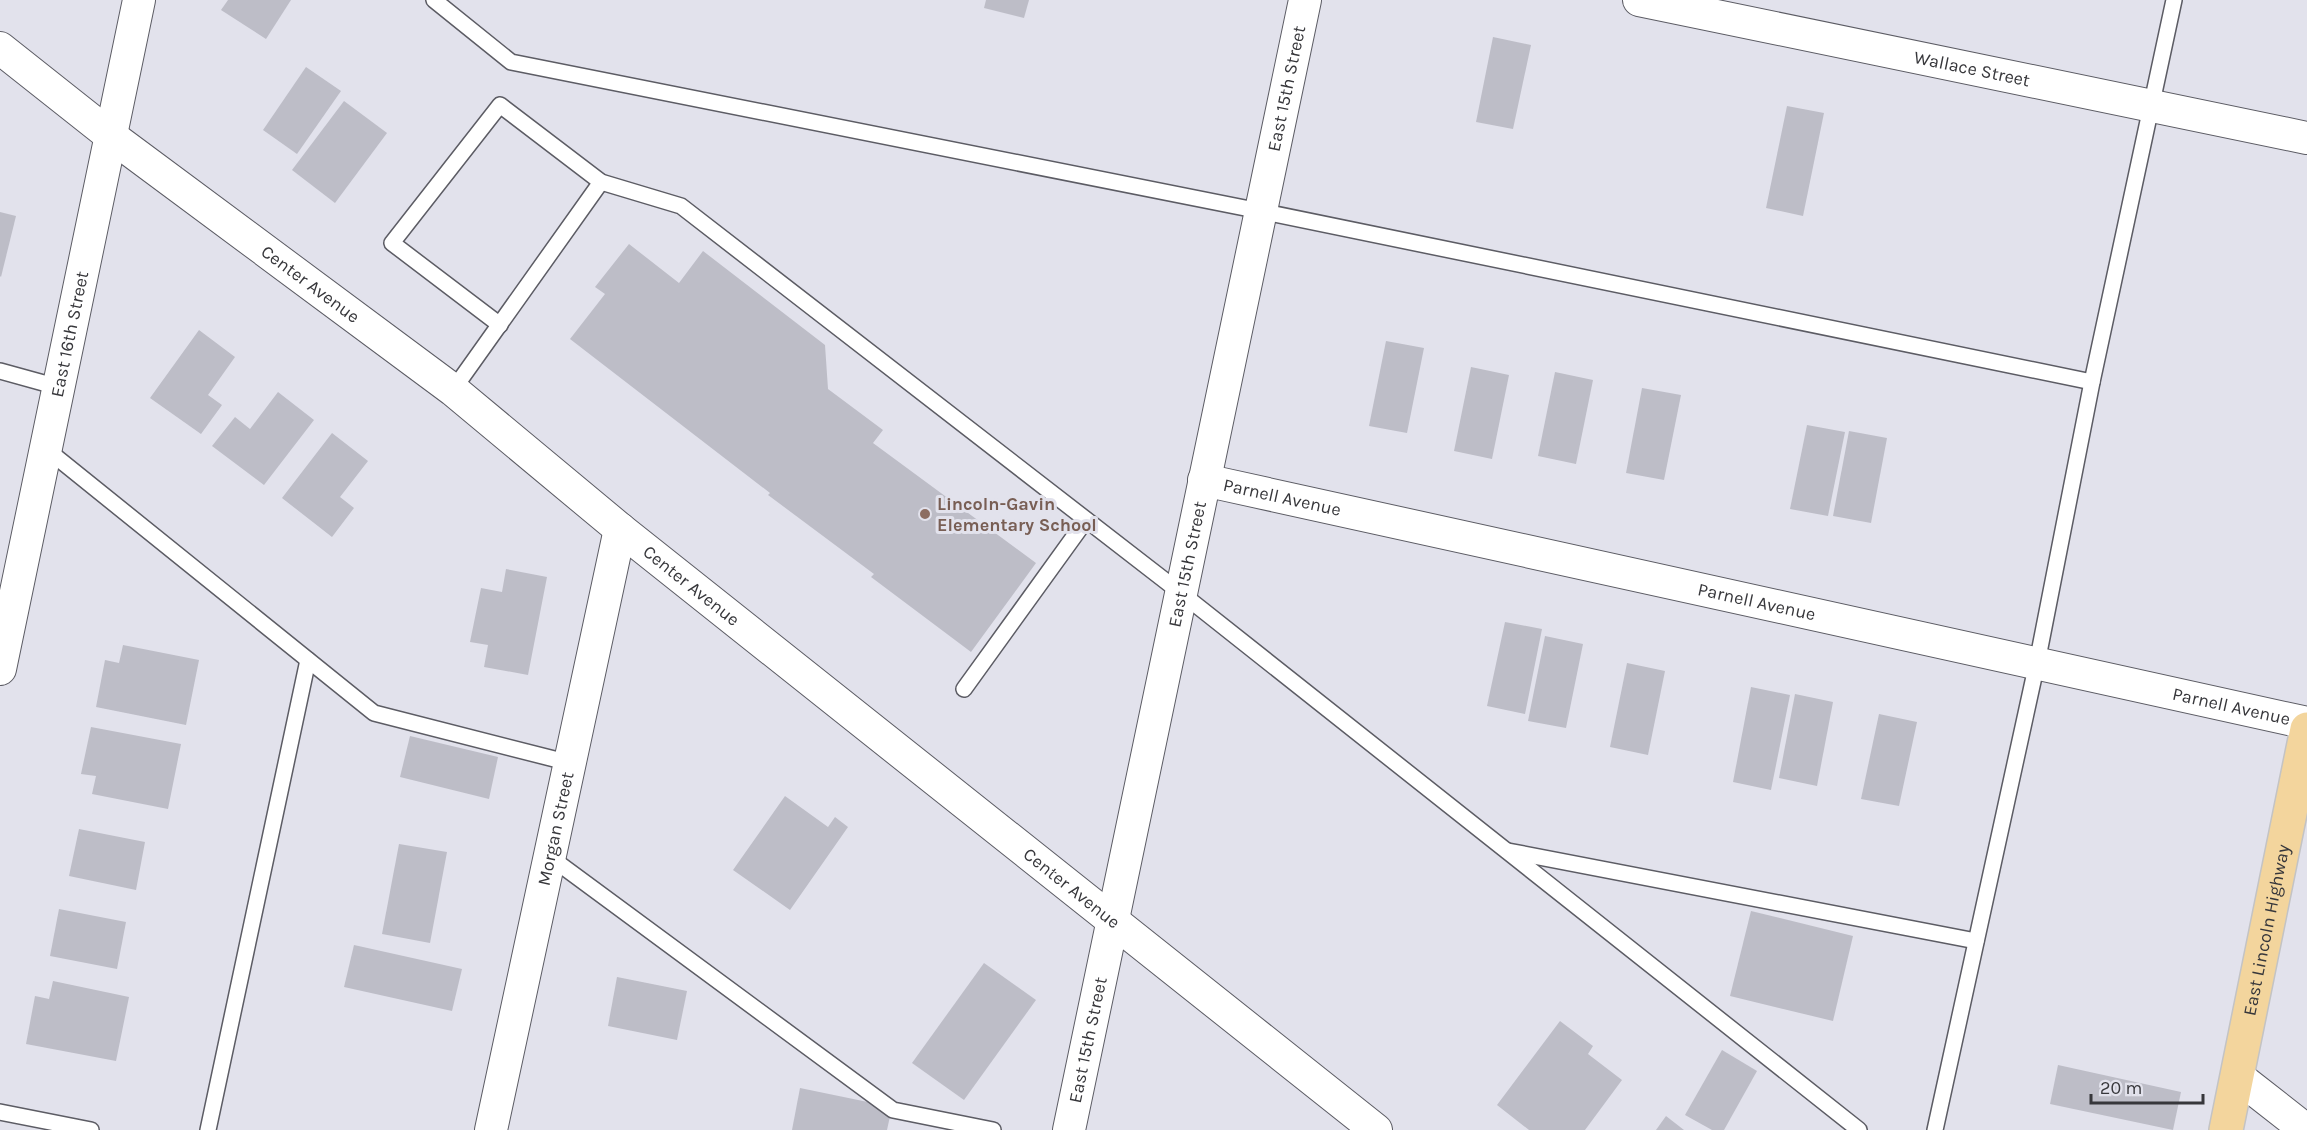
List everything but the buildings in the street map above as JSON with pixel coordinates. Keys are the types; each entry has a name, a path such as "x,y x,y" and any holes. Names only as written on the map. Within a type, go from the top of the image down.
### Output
{"main road":[{"name":"East Lincoln Highway","path":"2226,1130 2307,729"}],"street":[{"name":"East 16th Street","path":"0,669 139,0"},
{"name":"East 15th Street","path":"1069,1130 1305,0"},
{"name":"Wallace Street","path":"1639,0 2307,138"},
{"name":"Center Avenue","path":"0,48 111,136 453,390 621,529 1376,1130"},
{"name":"Parnell Avenue","path":"1204,480 2307,723"},
{"name":"Morgan Street","path":"491,1130 621,529"},
{"path":"2236,1076 2306,1130"}],"lane":[{"path":"434,0 511,62 1260,211 2092,382"},
{"path":"1935,1130 2037,663 2092,382 2174,0"},
{"path":"500,325 392,243 500,105 601,182 681,206 1181,593 1859,1130"},
{"path":"453,390 601,182"},
{"path":"0,371 58,387"},
{"path":"45,448 374,713 570,763"},
{"path":"964,689 1086,520"},
{"path":"208,1130 308,660"},
{"path":"1504,850 1976,940"},
{"path":"550,858 893,1110 993,1130"},
{"path":"0,1112 91,1130"}],"place":[{"name":"Lincoln-Gavin Elementary School","path":"925,514"}]}
